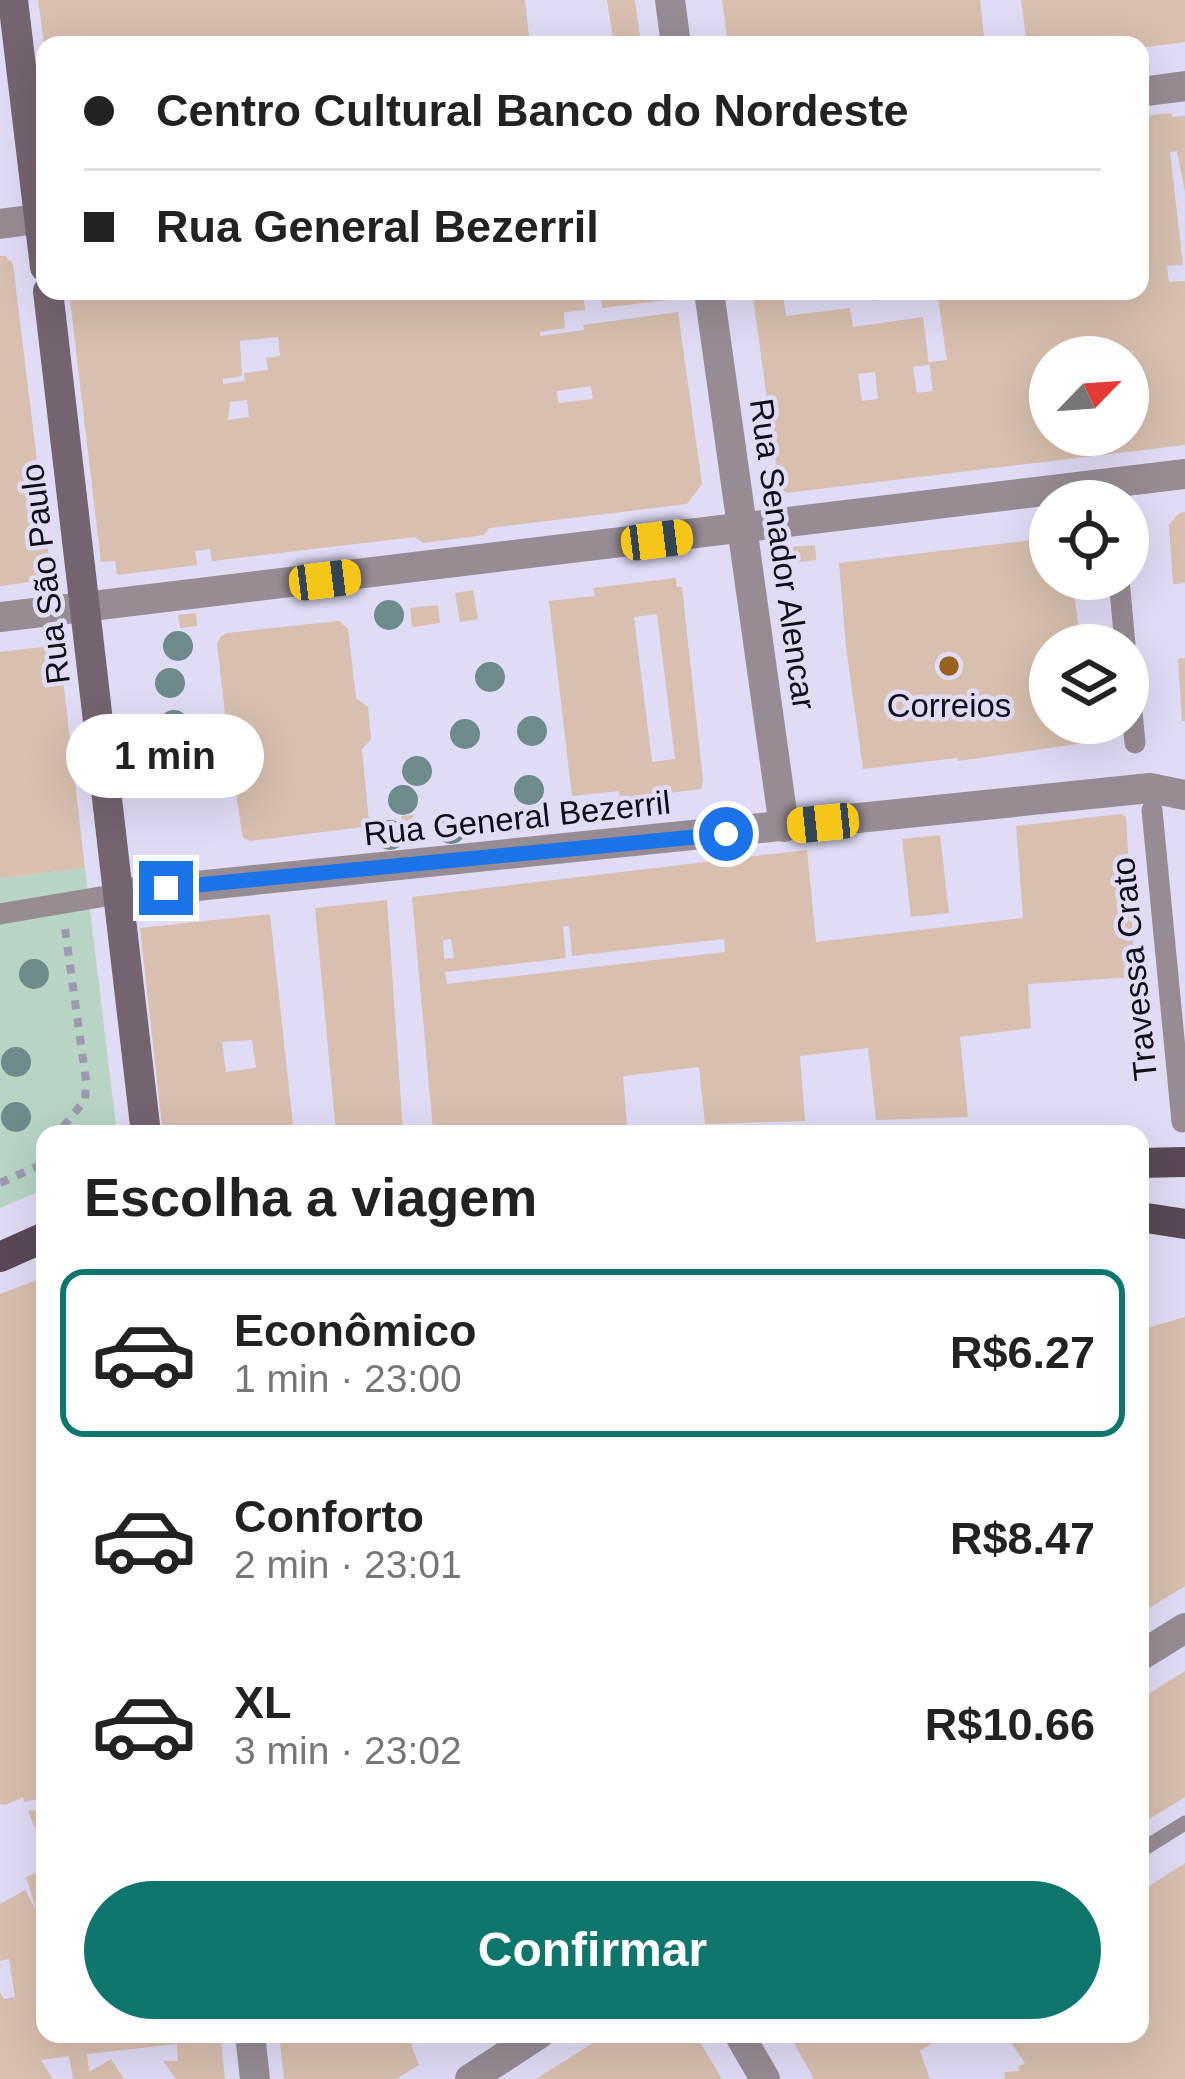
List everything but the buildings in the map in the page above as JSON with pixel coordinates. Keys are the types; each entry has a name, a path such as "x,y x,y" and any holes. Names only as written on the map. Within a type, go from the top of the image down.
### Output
{"main road":[{"path":"13,0 36,173"},
{"name":"Rua São Paulo","path":"49,300 145,1125"},
{"path":"1149,1163 1185,1162"},
{"path":"1149,1218 1185,1224"},
{"path":"0,1257 36,1241"}],"street":[{"path":"670,0 675,36"},
{"path":"1149,91 1185,86"},
{"path":"0,224 36,219"},
{"name":"Rua Senador Alencar","path":"711,300 784,827"},
{"path":"1149,483 1185,474"},
{"path":"0,617 1029,500"},
{"name":"Rua General Bezerril","path":"0,914 118,894 1150,788 1185,795"},
{"name":"Travessa Crato","path":"1152,810 1182,1122"},
{"path":"1149,1650 1185,1628"},
{"path":"251,2043 256,2079"},
{"path":"470,2079 525,2043"},
{"path":"744,2043 765,2079"}],"lane":[{"path":"1149,1845 1185,1823"}],"path":[{"path":"62,904 86,1081 86,1100 67,1125"},
{"path":"0,1183 36,1167"}],"green space":[{"path":"85,868 116,1125 36,1125 36,1193 0,1208 0,878"}],"place":[{"name":"Correios","path":"949,666"}],"route":[{"path":"166,888 726,834"}]}
